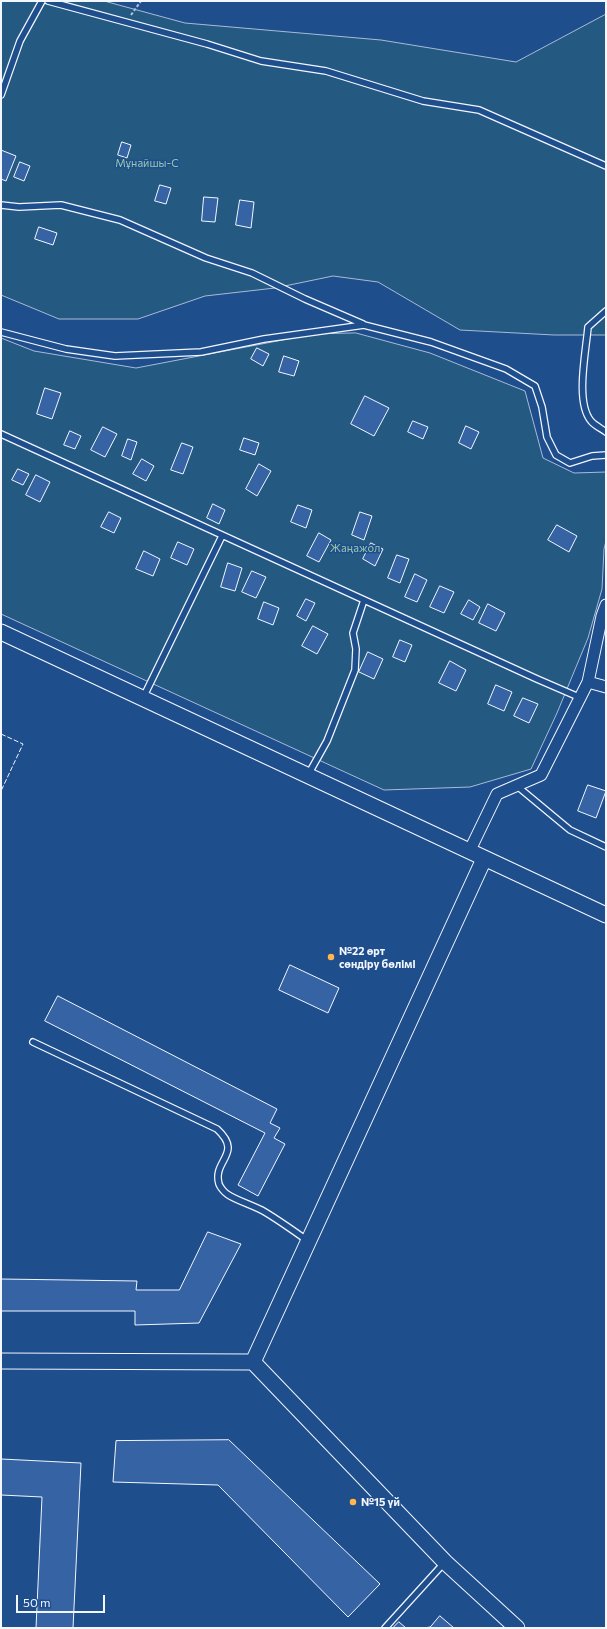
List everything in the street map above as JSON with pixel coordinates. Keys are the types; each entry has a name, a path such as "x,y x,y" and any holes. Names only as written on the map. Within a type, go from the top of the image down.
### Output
{"street":[{"path":"469,852 497,794 541,775 588,682 602,616 606,605"},
{"path":"1,632 606,915"},
{"path":"588,682 606,687"},
{"path":"253,1362 484,859"},
{"path":"1,1361 253,1362 445,1562 517,1628"}],"lane":[{"path":"1,95 20,41 42,1"},
{"path":"48,1 206,44 261,61 326,71 423,100 479,110 606,166"},
{"path":"1,206 19,207 61,205 120,220 206,258 252,273 305,299 364,325 430,342 506,369 535,386 542,407 547,437 556,455 570,463 592,456 606,455"},
{"path":"606,311 588,327 582,386 583,403 591,422 606,432"},
{"path":"1,332 66,349 115,356 201,352 264,339 364,325"},
{"path":"1,434 537,680 581,698"},
{"path":"142,699 222,536"},
{"path":"308,775 326,741 355,670 356,649 353,633 364,600"},
{"path":"516,786 570,830 606,847"},
{"path":"33,1042 217,1129 225,1136 229,1145 227,1154 218,1173 219,1185 227,1194 266,1213 309,1241"},
{"path":"385,1628 445,1562"}],"path":[{"path":"126,22 141,1"}],"green space":[{"name":"Мұнайшы-С","path":"1,1 104,1 185,23 381,40 516,62 606,14 606,335 554,335 460,330 378,282 333,276 275,288 205,296 138,319 59,319 1,295"},
{"name":"Жаңажол","path":"356,333 430,353 525,391 543,458 574,473 606,472 606,541 604,549 602,589 588,638 557,713 531,769 470,787 384,790 1,614 1,338 34,351 136,368 314,334"}],"building":[{"path":"122,142 131,145 127,158 118,155"},
{"path":"1,150 16,156 6,181 1,179"},
{"path":"20,162 30,166 24,181 14,177"},
{"path":"160,185 171,188 166,204 155,201"},
{"path":"204,197 218,198 215,222 202,221"},
{"path":"240,200 254,202 251,228 236,225"},
{"path":"39,227 57,233 53,245 35,239"},
{"path":"257,348 269,354 263,366 251,359"},
{"path":"284,356 299,361 294,376 279,372"},
{"path":"45,388 61,393 52,419 37,414"},
{"path":"365,396 389,408 374,436 351,424"},
{"path":"413,421 428,427 423,439 408,432"},
{"path":"466,426 479,432 471,449 459,443"},
{"path":"103,427 117,434 105,457 91,450"},
{"path":"70,431 81,436 75,449 64,445"},
{"path":"244,438 259,443 255,455 240,450"},
{"path":"128,439 137,442 131,460 122,456"},
{"path":"182,443 193,447 183,474 171,470"},
{"path":"142,459 154,466 146,481 133,474"},
{"path":"259,464 271,471 257,496 246,489"},
{"path":"18,469 29,474 23,485 12,480"},
{"path":"36,475 50,482 40,502 26,495"},
{"path":"213,504 225,510 219,524 207,518"},
{"path":"298,505 312,510 306,528 291,522"},
{"path":"109,512 121,518 114,533 101,527"},
{"path":"360,512 372,516 364,540 352,535"},
{"path":"557,525 577,536 569,552 548,540"},
{"path":"319,533 331,540 319,562 307,556"},
{"path":"178,542 194,549 187,565 171,558"},
{"path":"371,543 383,549 375,566 363,559"},
{"path":"144,551 160,559 153,576 136,569"},
{"path":"397,555 409,559 400,583 388,578"},
{"path":"228,563 242,568 235,591 221,587"},
{"path":"252,571 266,577 256,598 242,592"},
{"path":"415,574 427,580 417,602 405,597"},
{"path":"440,586 454,592 444,613 430,607"},
{"path":"306,599 315,603 306,621 297,616"},
{"path":"469,600 480,607 473,620 461,614"},
{"path":"264,602 279,608 273,625 258,619"},
{"path":"488,604 505,613 496,631 479,623"},
{"path":"313,626 328,634 317,654 302,646"},
{"path":"400,640 412,645 405,662 393,657"},
{"path":"368,652 383,659 374,679 359,672"},
{"path":"450,661 466,670 456,691 439,683"},
{"path":"496,685 512,692 504,711 488,704"},
{"path":"523,698 538,704 529,723 514,716"},
{"path":"588,785 606,791 596,818 578,811"},
{"path":"290,965 339,988 328,1013 279,990"},
{"path":"58,996 277,1109 270,1123 280,1128 274,1138 285,1144 258,1196 238,1185 265,1133 45,1021"},
{"path":"208,1232 241,1244 199,1323 135,1325 135,1311 1,1311 1,1279 137,1281 136,1290 179,1290"},
{"path":"229,1440 380,1584 348,1617 218,1485 113,1482 116,1441"},
{"path":"1,1459 81,1463 73,1628 36,1628 42,1497 1,1495"},
{"path":"440,1616 454,1628 424,1628 430,1627"},
{"path":"399,1622 406,1628 393,1628"}],"fence":[{"path":"1,734 23,744 1,791"}],"place":[{"name":"№22 өрт сөндіру бөлімі","path":"331,957"},
{"name":"№15 үй","path":"353,1502"}]}
